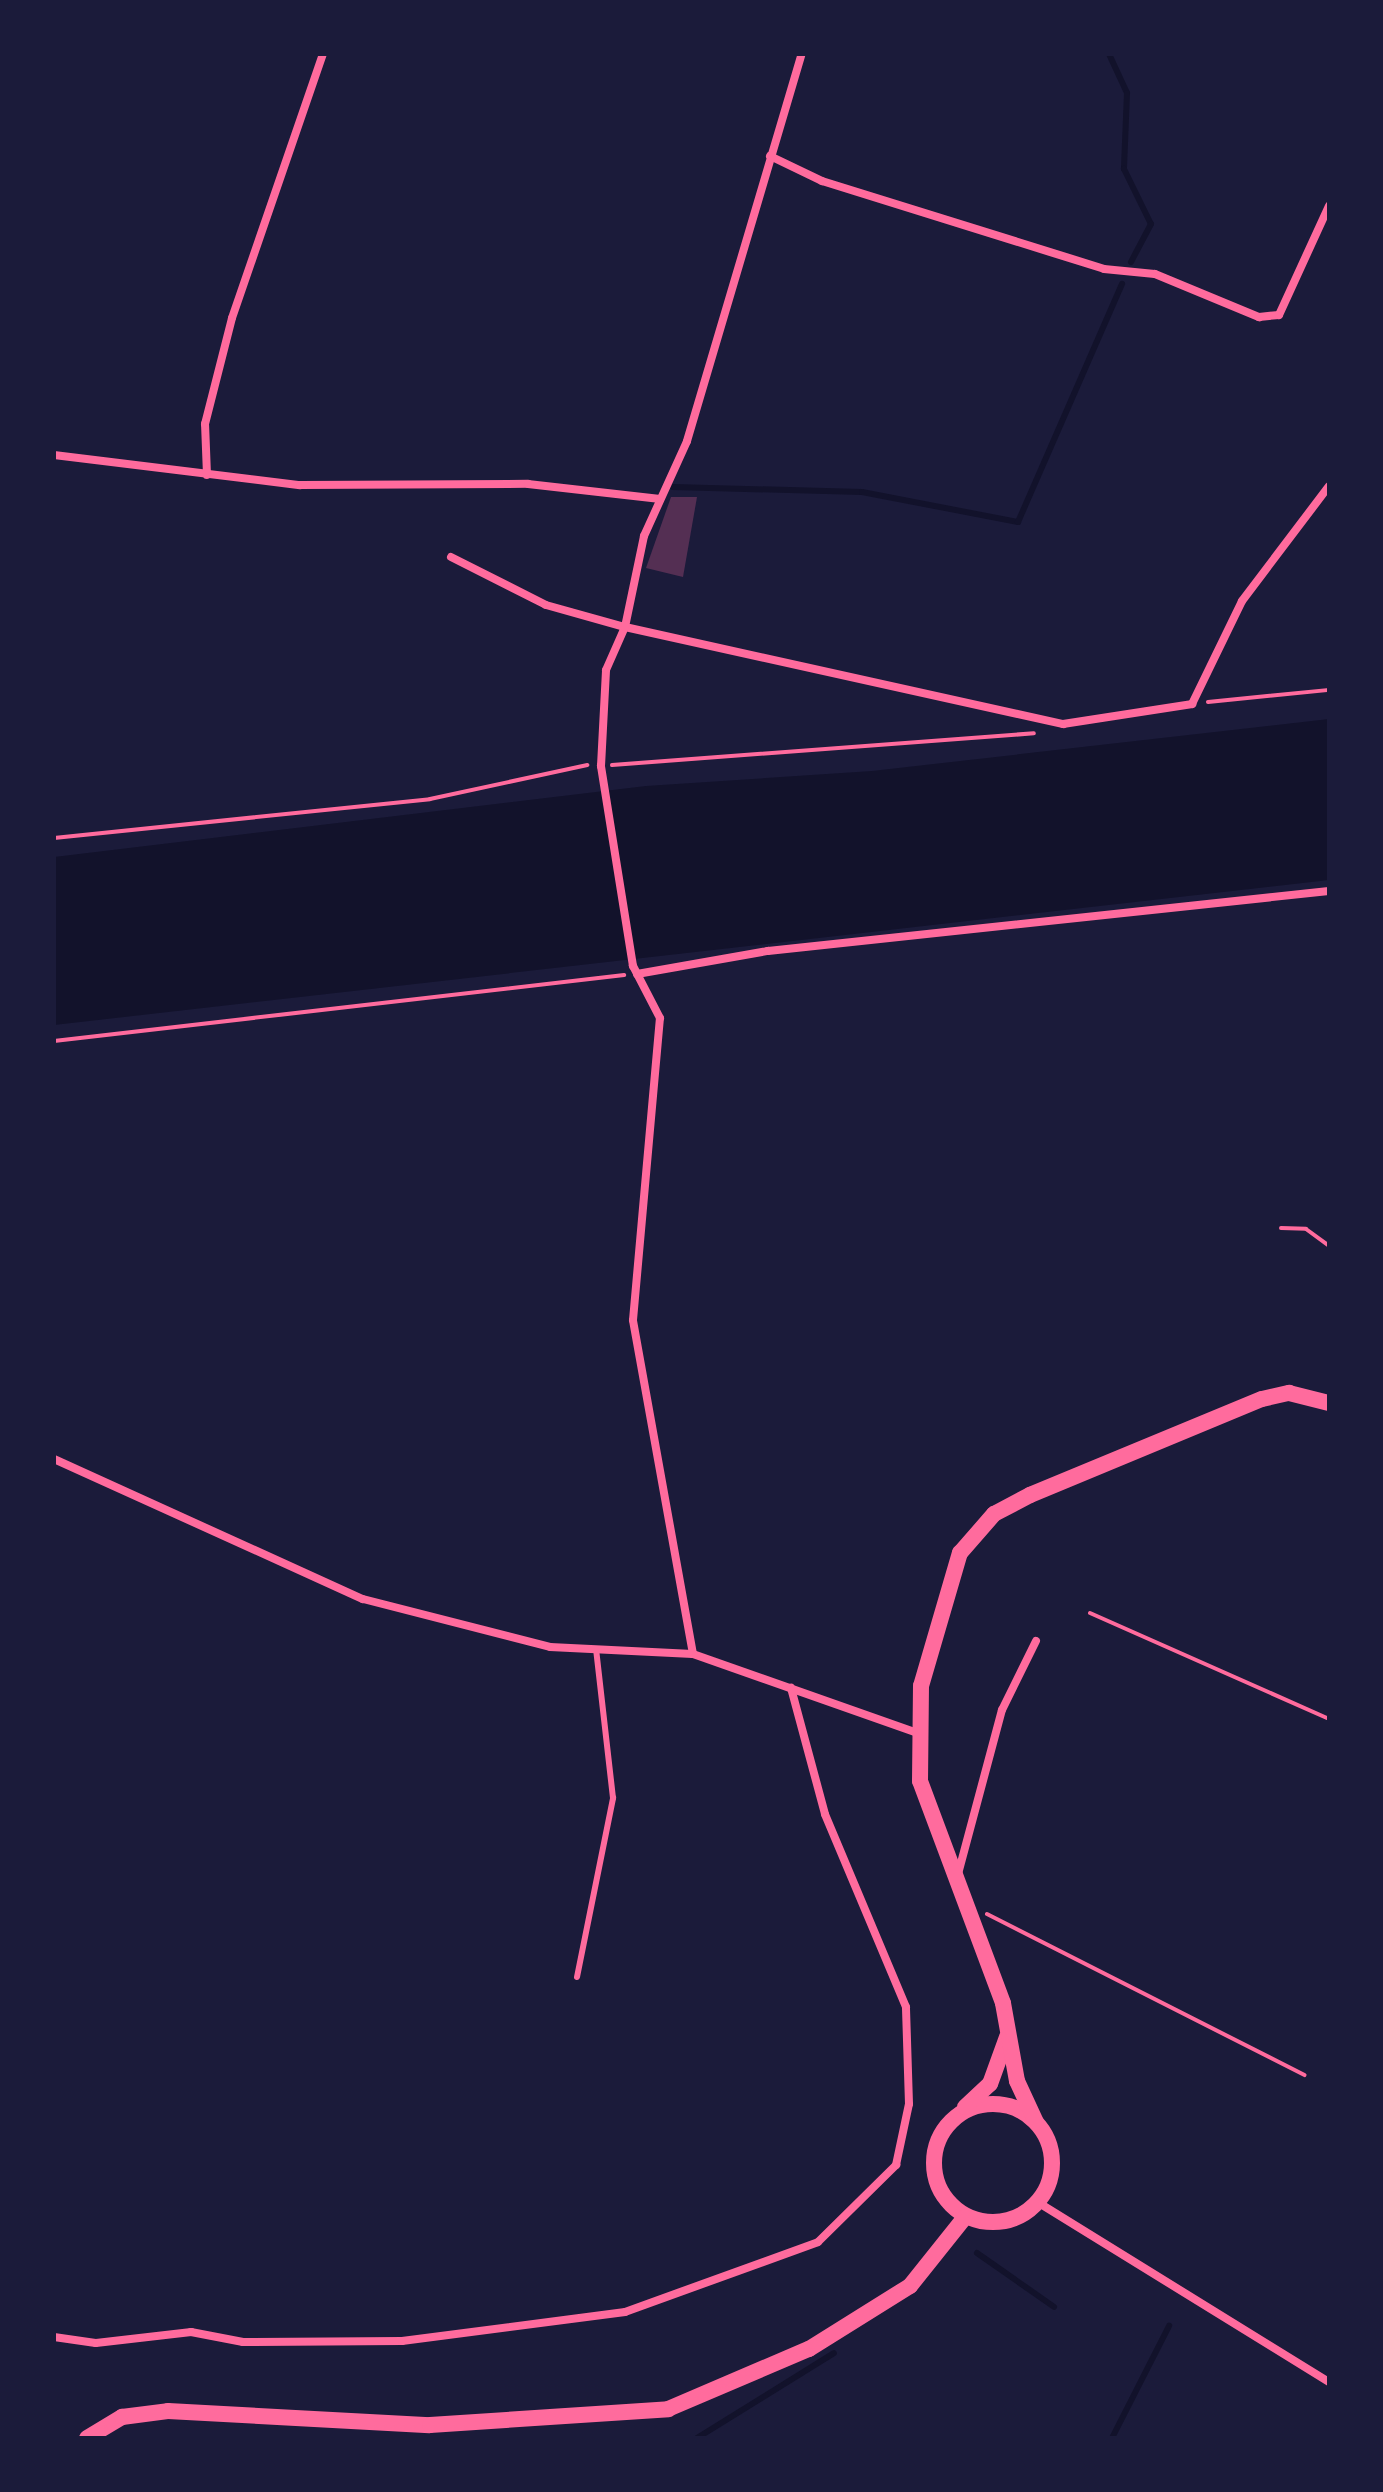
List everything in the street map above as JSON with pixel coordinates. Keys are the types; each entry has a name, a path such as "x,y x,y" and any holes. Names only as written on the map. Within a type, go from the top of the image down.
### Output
{"main road":[{"path":"1008,2031 990,2084 947,2124 934,2151 935,2181 965,2217 1016,2219 1039,2203 1051,2180 1051,2149 1017,2081 1008,2031 920,1781 917,1733 940,1609 960,1553 994,1514 1262,1399 1289,1393 1329,1403"},
{"path":"947,2124 979,2104 1005,2104 1036,2122"},
{"path":"87,2438 122,2417 168,2411 430,2425 668,2409 809,2349 910,2286 965,2217"}],"street":[{"path":"207,475 205,424 232,318 323,54"},
{"path":"693,1654 633,1320 660,1018 635,970 601,766 606,670 625,627 644,536 687,441 802,54"},
{"path":"770,156 822,181 1104,269 1155,274 1259,317 1279,315 1329,206"},
{"path":"54,455 207,475 407,489 528,484 660,499"},
{"path":"451,557 546,605 625,627 1063,724 1192,704 1242,601 1329,486"},
{"path":"635,970 768,951 1329,891"},
{"path":"54,1459 363,1599 550,1647 693,1654 917,1733"},
{"path":"955,1885 1002,1710 1036,1641"},
{"path":"54,2337 96,2343 191,2332 243,2342 402,2341 625,2312 818,2242 896,2165 909,2104 906,2007 825,1814 791,1688"},
{"path":"1039,2203 1329,2382"}],"lane":[{"path":"577,1977 613,1798 596,1649"}],"path":[{"path":"1192,704 1329,690"},
{"path":"54,838 430,799 601,766 1049,732"},
{"path":"54,1041 635,970"},
{"path":"1281,1228 1306,1229 1329,1246"},
{"path":"1090,1613 1329,1719"},
{"path":"968,1918 1003,1916 1305,2075"}],"shaded area":[{"path":"1329,719 1329,880 54,1025 54,857 646,786 872,771"}],"building":[{"path":"671,497 697,497 683,577 646,568"}],"waterway":[{"path":"1109,54 1127,93 1124,169 1151,224 1131,262"},
{"path":"673,487 862,492 1018,522 1122,284"},
{"path":"977,2253 1054,2307"},
{"path":"1112,2438 1169,2326"},
{"path":"697,2438 834,2353"}]}
